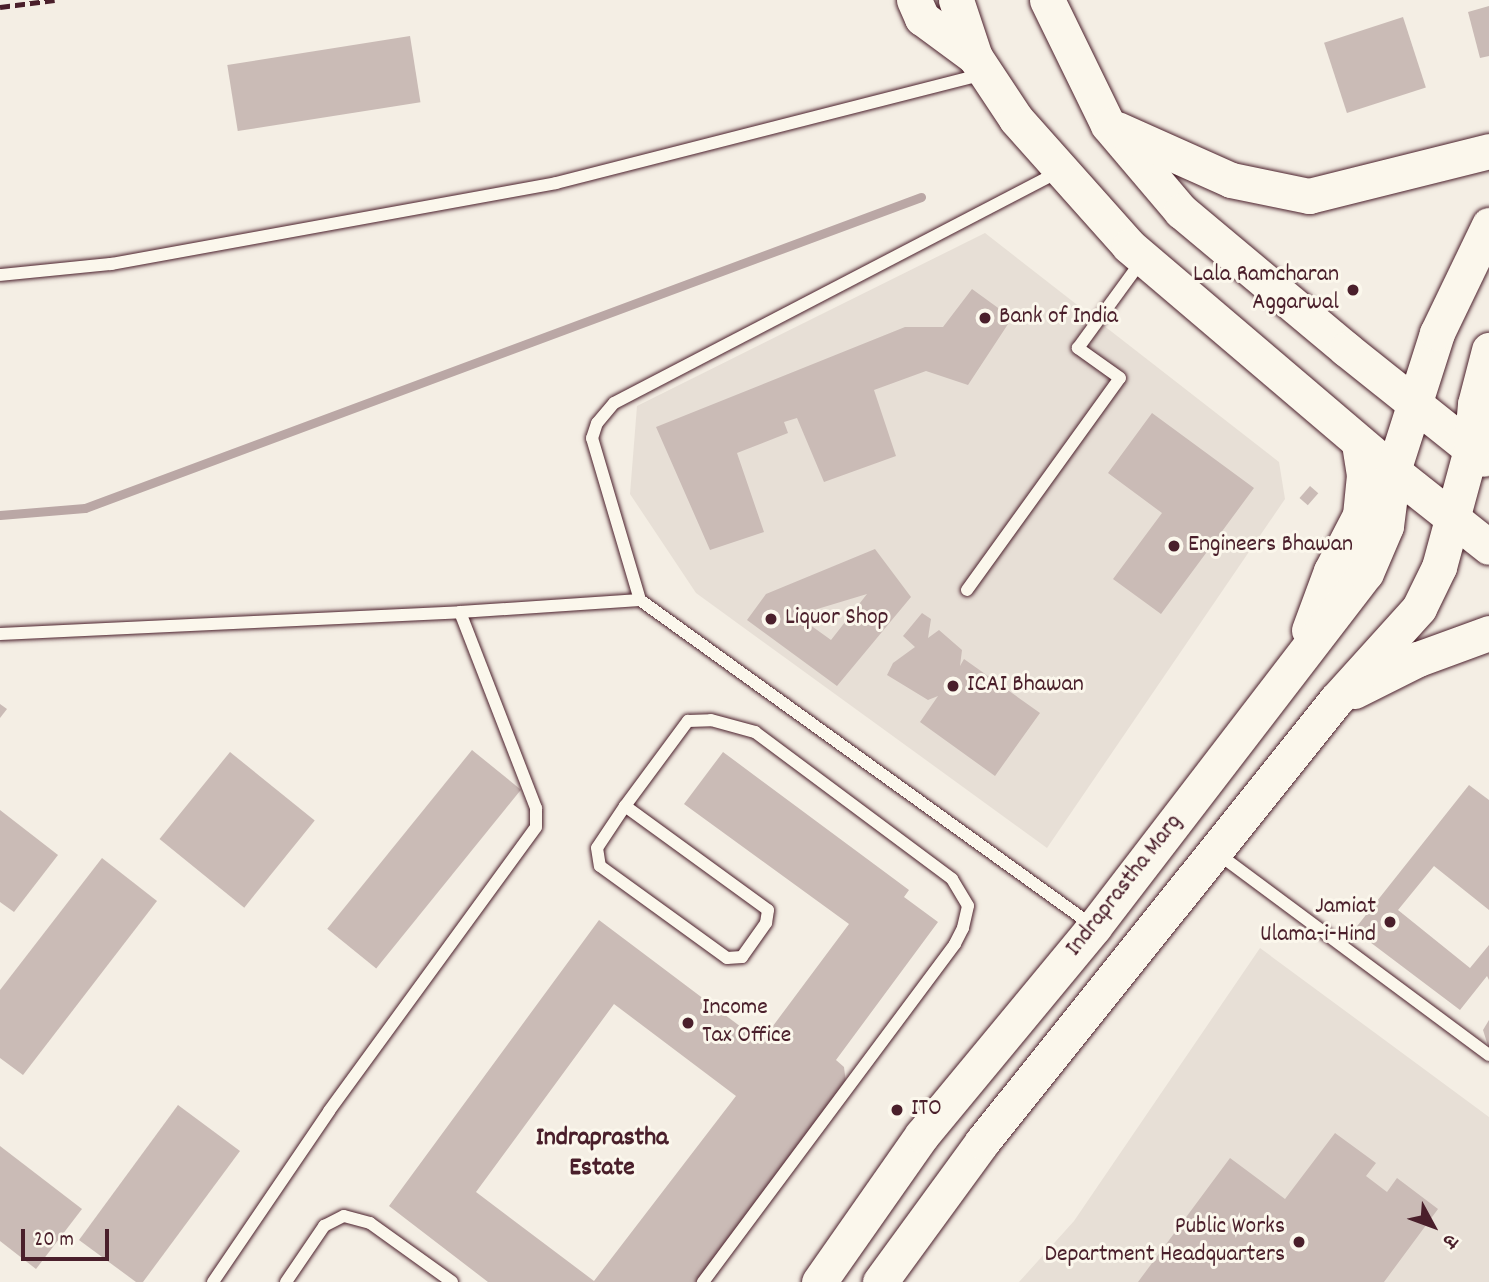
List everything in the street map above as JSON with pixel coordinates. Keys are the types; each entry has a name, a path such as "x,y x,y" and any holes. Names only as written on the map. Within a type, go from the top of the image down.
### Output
{"main road":[{"path":"914,0 922,18 980,65"},
{"path":"956,0 980,65 1016,119 1143,258 1393,471 1489,547"},
{"path":"1047,0 1063,16 1108,125 1181,211 1480,456"},
{"path":"1108,125 1231,180 1309,196 1489,150"},
{"name":"Indraprastha Marg","path":"818,1282 922,1135 1094,927 1366,573 1377,553 1386,526 1393,471 1437,333 1489,225"},
{"name":"Indraprastha Marg","path":"880,1282 982,1142 1217,853 1336,700 1419,608 1439,568 1450,517 1480,456 1475,404 1489,350"},
{"path":"1297,663 1331,571 1360,515 1364,475 1359,442"},
{"path":"1336,700 1418,659 1489,633"}],"lane":[{"path":"0,275 111,264 556,183 980,65"},
{"path":"1062,170 778,316 604,411 592,438 640,600 1094,927"},
{"path":"967,590 1120,378 1078,348 1143,258"},
{"path":"0,634 460,612 640,600"},
{"path":"214,1282 329,1111 536,827 536,808 460,612"},
{"path":"625,806 768,910 766,923 742,957 734,960 721,956 600,866 597,848 625,806 688,721 712,720 755,732 952,879 968,906 963,928 955,944 703,1282"},
{"path":"1217,853 1489,1055"},
{"path":"291,1280 324,1226 344,1216 370,1223 452,1282"}],"shaded area":[{"path":"985,233 1279,462 1285,499 1047,848 696,593 630,494 637,406"},
{"path":"1260,948 1489,1117 1489,1282 1019,1282 1074,1221"}],"building":[{"path":"1489,6 1489,56 1480,58 1468,12"},
{"path":"1403,17 1426,87 1347,113 1324,43"},
{"path":"410,36 420,102 238,131 227,65"},
{"path":"972,289 1012,318 968,385 926,371 874,390 896,456 824,482 797,418 784,422 788,433 737,453 764,532 710,550 656,427 905,327 943,327"},
{"name":"Engineers Bhawan","path":"1152,413 1254,488 1161,614 1113,579 1162,513 1108,473"},
{"path":"1310,486 1318,493 1308,505 1300,498"},
{"path":"875,549 911,597 837,686 747,620 766,594","holes":["867,594 831,640 806,622 814,610"]},
{"name":"ICAI Bhawan","path":"922,613 931,619 928,638 939,630 962,650 960,666 964,659 1040,713 995,776 920,722 938,696 928,700 887,675 893,663 915,647 903,636"},
{"path":"0,704 7,709 0,718"},
{"path":"472,750 521,790 376,968 327,929"},
{"path":"230,752 315,821 244,908 160,839"},
{"name":"Income Tax Office","path":"723,752 909,890 904,897 938,922 836,1060 844,1067 846,1083 699,1282 488,1282 389,1206 599,920 761,1042 849,924 684,804","holes":["614,1004 736,1096 594,1281 476,1192"]},
{"path":"1469,785 1489,800 1489,910 1434,866 1398,910 1470,968 1489,945 1489,980 1487,976 1460,1010 1354,930"},
{"path":"0,810 58,855 14,912 0,902"},
{"path":"102,858 157,901 23,1075 0,1058 0,990"},
{"path":"1489,1020 1489,1049 1483,1030"},
{"path":"178,1105 240,1151 143,1282 136,1282 79,1240"},
{"path":"1335,1133 1376,1163 1366,1176 1387,1192 1397,1178 1438,1209 1384,1282 1138,1282 1230,1158 1285,1199"},
{"path":"0,1146 82,1209 36,1269 0,1241"}],"waterway":[{"path":"0,515 85,508 921,197"}],"railway":[{"path":"0,7 55,0"}],"place":[{"name":"Lala Ramcharan Aggarwal","path":"1353,290"},
{"name":"Bank of India","path":"985,318"},
{"name":"Engineers Bhawan","path":"1174,546"},
{"name":"Liquor Shop","path":"771,619"},
{"name":"ICAI Bhawan","path":"953,686"},
{"name":"Jamiat Ulama-i-Hind","path":"1390,922"},
{"name":"Income Tax Office","path":"688,1023"},
{"name":"ITO","path":"897,1110"},
{"name":"Public Works Department Headquarters","path":"1299,1242"}],"district":[{"name":"Indraprastha Estate","path":"602,1154"}]}
